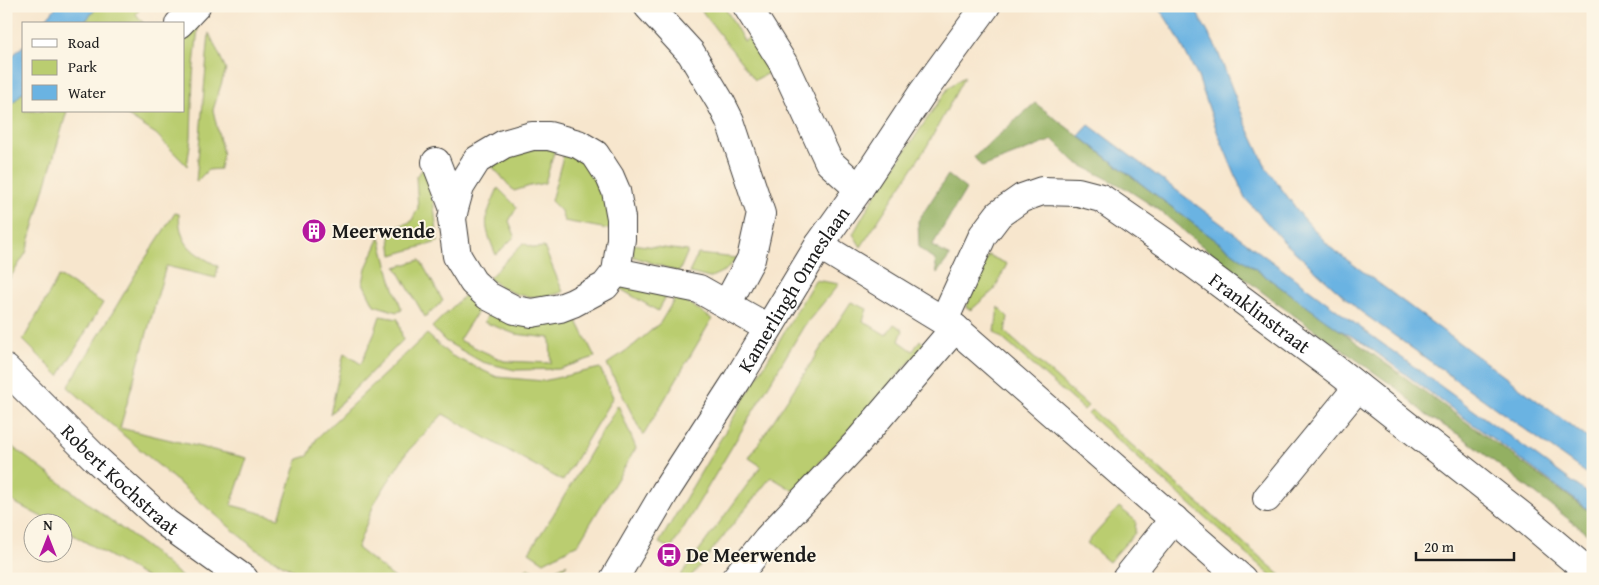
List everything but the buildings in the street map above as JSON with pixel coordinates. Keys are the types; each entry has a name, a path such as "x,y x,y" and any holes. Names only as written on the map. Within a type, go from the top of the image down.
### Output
{"street":[{"path":"181,22 196,6"},
{"path":"648,6 691,53 721,103 730,121 761,214 751,259 727,304"},
{"path":"747,6 783,63 829,162 859,189"},
{"name":"Kamerlingh Onneslaan","path":"614,579 665,492 819,245 859,189 923,92 986,6"},
{"path":"532,136 549,136 578,144 595,154 610,177 616,192 621,218 621,239 616,272 605,286 560,308 532,313 515,310 488,296 473,282 457,256 452,219 454,209 460,187 477,160 504,144 532,136"},
{"path":"436,162 454,209"},
{"name":"Franklinstraat","path":"950,324 983,235 999,214 1022,198 1042,192 1078,192 1101,198 1167,244 1358,386 1522,516 1593,576"},
{"path":"819,245 950,324 1242,579"},
{"path":"616,272 699,289 768,328"},
{"path":"735,579 767,539 856,444 950,324"},
{"name":"Robert Kochstraat","path":"6,369 95,458 166,523 244,579"},
{"path":"1267,498 1358,386"},
{"path":"1126,579 1174,519"}],"green space":[{"path":"98,6 142,6 136,14 142,22 85,22"},
{"path":"698,6 724,6 744,41 751,37 770,72 755,80"},
{"path":"199,19 193,75 191,138 187,166 156,134 122,112 185,112 185,35"},
{"path":"209,33 226,69 213,110 223,154 220,169 208,170 196,182"},
{"path":"965,76 927,146 861,247 853,234 875,195 949,87"},
{"path":"22,93 22,112 67,112 26,253 6,284 6,110"},
{"path":"1035,103 1195,225 1593,514 1593,538 1461,436 1426,415 1399,390 1278,304 1197,242 1159,210 1125,188 1075,162 1053,140 982,167 974,157"},
{"path":"526,149 555,149 545,183 514,191 490,164"},
{"path":"564,153 588,165 605,188 613,230 564,221 561,211 551,201"},
{"path":"426,166 433,198 438,242 392,255 389,229 411,222 418,208 416,176"},
{"path":"948,175 966,189 932,246 950,256 937,273 935,260 919,248 918,221"},
{"path":"498,188 517,207 509,221 515,236 496,255 488,235 486,221"},
{"path":"175,213 179,214 182,234 189,247 218,266 216,278 166,266 120,428 247,458 231,505 279,518 298,459 308,456 317,438 427,334 450,355 497,377 543,381 600,368 613,397 563,481 443,414 407,452 375,502 357,548 396,579 309,579 255,549 68,387 141,265"},
{"path":"380,237 391,280 402,310 397,312 374,305 363,283 366,268"},
{"path":"523,243 534,248 544,247 563,292 550,296 516,294 506,290 489,278"},
{"path":"631,244 688,251 679,272 634,257"},
{"path":"698,254 737,258 726,270 709,278 689,273"},
{"path":"988,255 1007,264 994,290 971,310 966,308"},
{"path":"420,260 443,301 425,317 396,267"},
{"path":"59,276 103,303 59,376 23,340"},
{"path":"815,280 839,284 804,326 671,549 659,543"},
{"path":"612,284 669,291 658,311"},
{"path":"465,295 479,309 459,340 504,361 551,363 550,338 515,334 484,322 489,313 528,324 575,317 595,357 559,369 515,370 482,362 445,341 432,327"},
{"path":"677,295 712,319 643,436 607,364 660,323"},
{"path":"851,302 867,309 863,321 886,335 894,324 903,330 899,341 913,351 920,340 925,345 794,491 771,477 689,579 678,579 761,466 749,458"},
{"path":"998,307 1008,317 1005,332 1088,406 1084,410 995,332"},
{"path":"380,316 398,319 403,340 330,414 344,353 361,364"},
{"path":"618,405 636,448 578,544 544,562 529,552"},
{"path":"1092,410 1285,579 1275,579 1088,414"},
{"path":"6,442 149,549 184,579 149,579 72,534 72,512 32,512 6,498"},
{"path":"1119,507 1136,521 1135,533 1109,562 1087,543"},
{"path":"567,564 557,579 521,579 527,568 543,575"}],"water":[{"path":"57,6 98,6 85,22 44,22"},
{"path":"1158,6 1193,6 1216,47 1245,122 1267,169 1301,215 1331,248 1593,442 1593,478 1360,311 1282,240 1245,198 1218,134 1198,77 1176,34"},
{"path":"22,47 22,93 6,110 6,62"},
{"path":"1089,125 1365,331 1593,497 1593,513 1359,340 1338,329 1195,225 1079,136"}],"place":[{"name":"Meerwende","path":"314,231"},
{"name":"De Meerwende","path":"669,555"}]}
